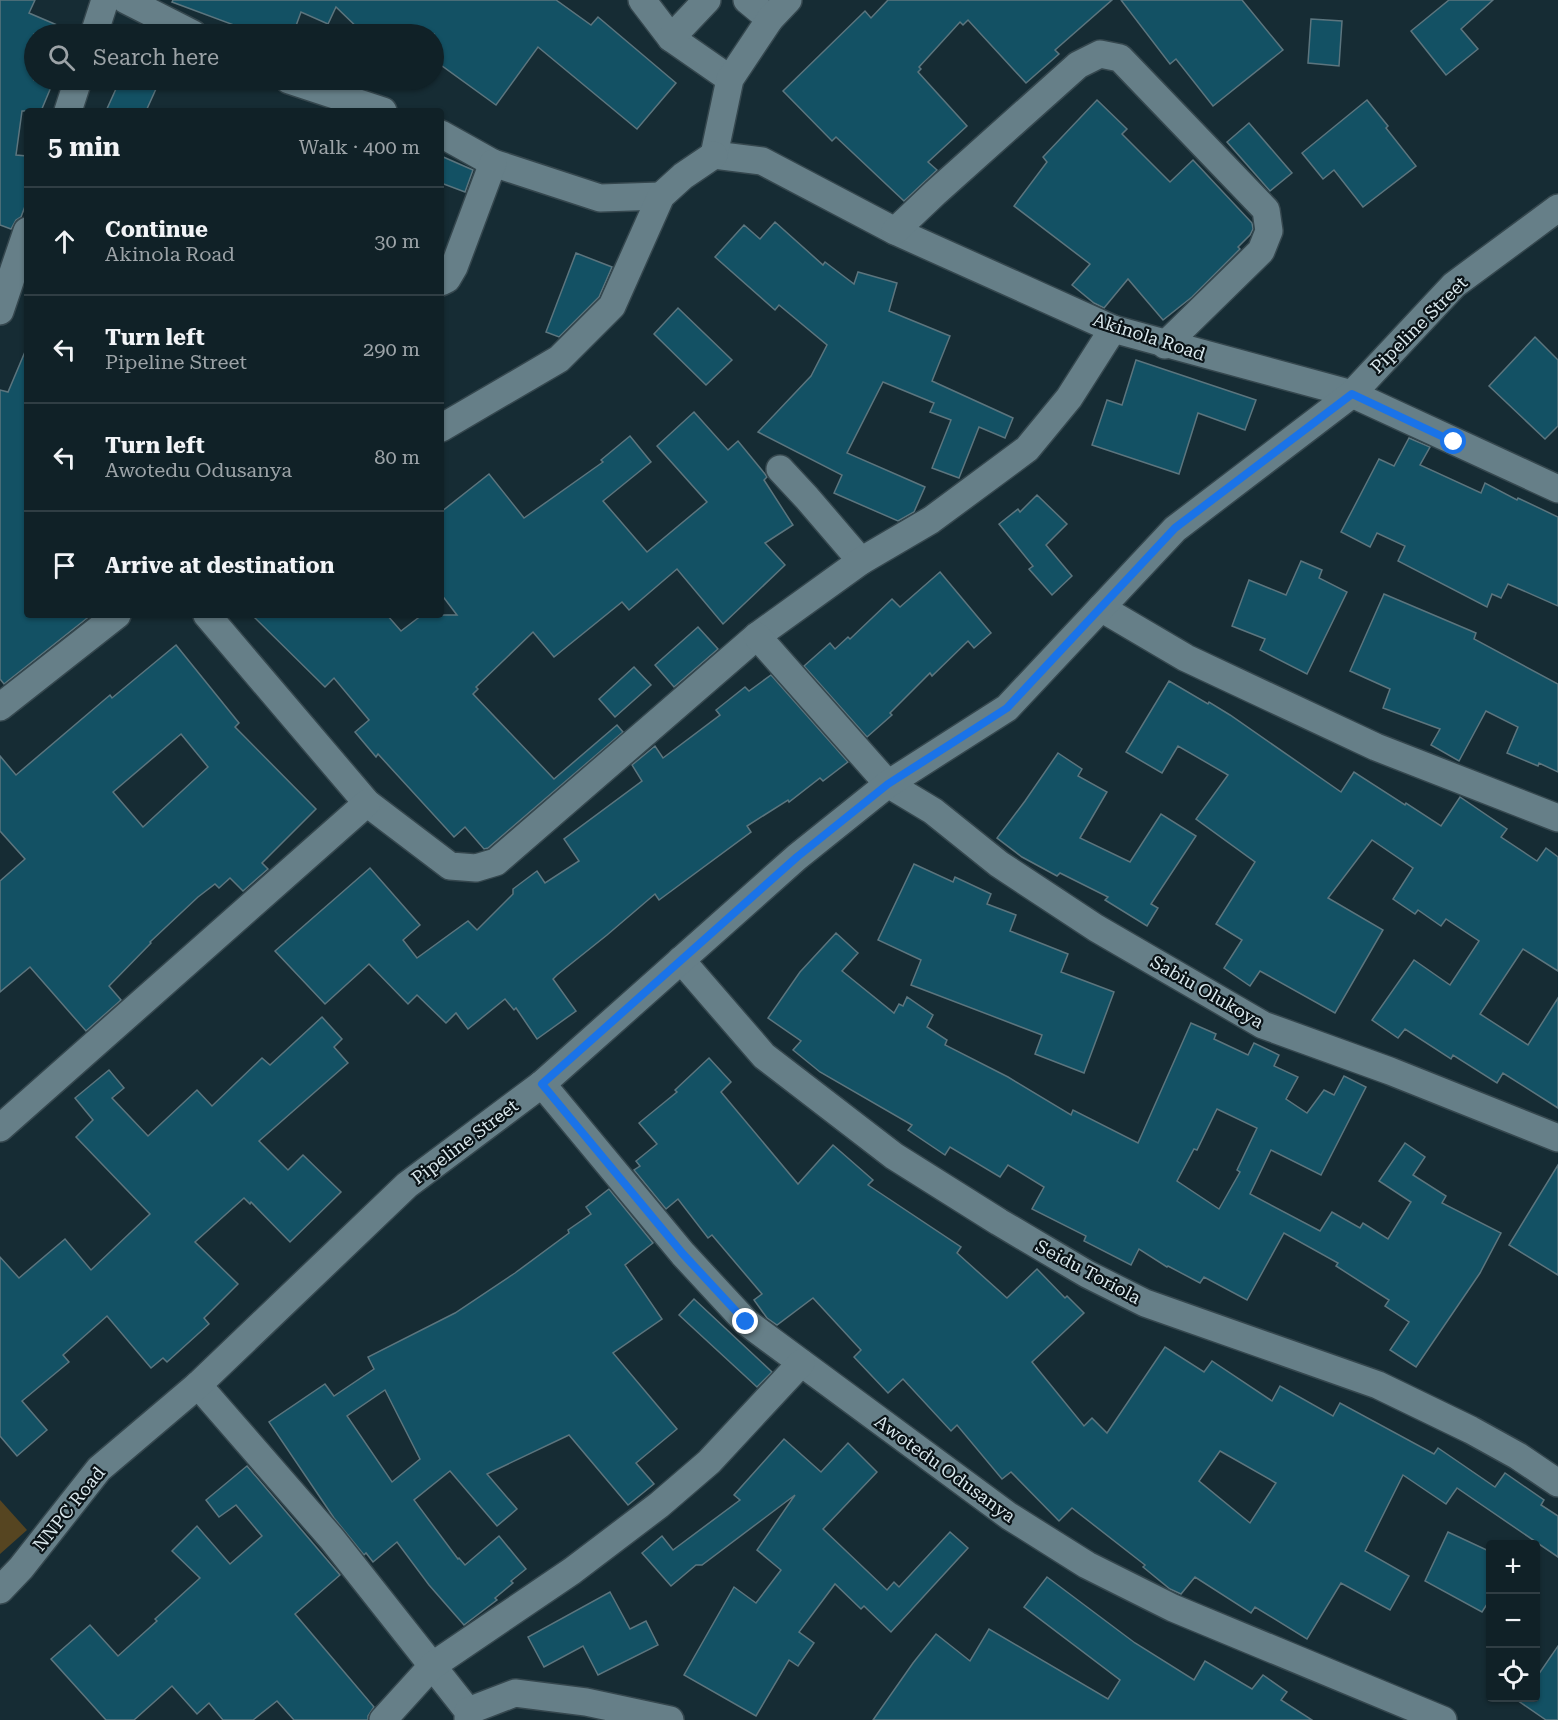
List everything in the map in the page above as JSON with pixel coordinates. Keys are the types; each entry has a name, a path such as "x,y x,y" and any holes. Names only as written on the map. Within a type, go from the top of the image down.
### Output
{"street":[{"path":"97,24 105,0"},
{"path":"126,0 173,24"},
{"path":"642,0 671,38 730,79"},
{"path":"671,38 707,0"},
{"path":"444,426 559,359 612,306 661,196 683,176 714,155 730,79 779,9 747,0"},
{"path":"895,231 934,193 1078,66 1100,54 1120,58 1266,210 1269,231 1261,251 1165,345"},
{"path":"69,108 75,90"},
{"path":"319,90 373,108"},
{"path":"444,136 493,163 600,198 661,196"},
{"name":"Akinola Road","path":"714,155 762,161 895,231 1113,329 1352,394 1558,489"},
{"path":"444,280 454,267 493,163"},
{"name":"Pipeline Street","path":"198,1385 407,1185 542,1084 797,857 888,784 1007,708 1175,528 1352,394 1454,285 1558,208"},
{"path":"0,311 24,240"},
{"path":"210,618 367,803 450,866 476,868 496,862 758,636 861,561 931,520 1027,449 1069,398 1113,329"},
{"path":"780,469 861,561"},
{"path":"1101,608 1186,658 1376,747 1558,818"},
{"path":"0,707 113,618"},
{"name":"Sabiu Olukoya","path":"758,636 888,784 933,811 999,864 1096,928 1263,1025 1390,1071 1558,1138"},
{"path":"0,1128 367,803"},
{"name":"Seidu Toriola","path":"681,960 764,1056 894,1156 1028,1240 1087,1274 1145,1303 1378,1385 1481,1435 1518,1456 1558,1484"},
{"name":"Awotedu Odusanya","path":"542,1084 683,1254 746,1322 1009,1516 1087,1565 1173,1608 1443,1720"},
{"path":"383,1720 432,1666 572,1571 659,1505 709,1461 801,1363"},
{"path":"198,1385 332,1539 468,1715 515,1693 586,1701 670,1720"},
{"name":"NNPC Road","path":"0,1590 21,1568 99,1470 198,1385"}],"shaded area":[{"path":"0,1500 27,1530 0,1554"}],"building":[{"path":"0,0 35,0 29,13 55,24 24,24 24,90 50,90 42,108 24,108 22,111 16,155 24,156 24,209 21,217 16,220 11,229 0,225"},
{"path":"173,0 556,0 591,25 598,17 676,83 637,129 538,47 496,105 444,67 444,24 354,24 336,7 328,24 301,12 297,24 231,24 172,2"},
{"path":"888,0 1112,0 1055,50 1059,54 1026,83 968,20 963,25 960,22 919,67 921,69 918,72 967,126 928,162 937,170 904,201 836,137 832,141 783,91 865,11 871,18"},
{"path":"1121,0 1242,0 1283,50 1213,106 1176,59 1170,64"},
{"path":"1449,0 1493,0 1461,29 1478,49 1446,75 1411,31"},
{"path":"1311,19 1342,21 1339,66 1308,63"},
{"path":"115,90 155,90 147,108 107,108"},
{"path":"1097,100 1127,129 1122,134 1170,182 1193,160 1252,223 1253,229 1238,247 1240,249 1192,297 1163,320 1128,279 1104,308 1094,303 1072,285 1090,264 1014,206 1047,162 1043,157"},
{"path":"1367,100 1416,166 1363,207 1334,170 1323,179 1302,153"},
{"path":"1249,123 1292,173 1270,191 1227,142"},
{"path":"444,157 473,170 465,192 444,184"},
{"path":"775,222 823,265 825,262 854,284 858,272 897,283 889,311 950,336 932,381 1013,418 1005,438 979,427 959,478 932,468 951,420 930,412 934,403 883,382 847,453 925,487 914,512 898,521 834,493 842,475 758,432 811,376 827,345 779,305 775,310 715,257 744,225 760,239"},
{"path":"576,253 612,267 599,297 559,337 546,332"},
{"path":"678,308 732,360 706,385 654,334"},
{"path":"1535,337 1558,360 1558,426 1545,439 1489,386"},
{"path":"24,354 24,618 87,618 4,684 0,679 0,390 8,392"},
{"path":"1136,360 1256,400 1245,430 1198,413 1179,474 1092,445 1107,400 1122,405"},
{"path":"694,412 728,450 738,441 767,477 764,480 793,525 765,543 785,565 723,624 677,569 629,610 622,602 554,657 533,632 476,687 478,689 473,694 554,779 617,725 623,732 488,848 484,849 465,827 454,837 378,754 376,757 355,732 369,720 334,678 325,687 255,618 390,618 401,631 418,618 444,618 444,615 457,615 444,598 444,510 489,474 524,518 603,462 601,460 630,436 651,462 603,501 647,552 707,502 657,446"},
{"path":"1409,438 1430,447 1420,465 1481,493 1485,483 1517,500 1518,498 1558,517 1558,606 1508,584 1501,598 1492,594 1487,607 1398,561 1405,546 1377,533 1370,547 1341,532 1379,459 1394,466"},
{"path":"1037,495 1067,524 1046,545 1072,576 1052,595 1029,569 1033,566 999,524 1018,509 1020,512"},
{"path":"1301,561 1322,570 1319,578 1347,592 1307,674 1260,650 1265,639 1232,626 1249,580 1286,595"},
{"path":"940,572 991,633 974,648 968,641 932,676 930,673 890,713 892,715 867,737 804,666 830,643 835,649 848,637 850,639 892,599 900,607"},
{"path":"1384,594 1476,633 1474,639 1558,684 1558,772 1539,763 1538,766 1507,753 1518,727 1486,711 1459,761 1431,745 1440,729 1383,708 1390,689 1350,671"},
{"path":"698,627 718,649 674,687 655,665"},
{"path":"176,645 239,723 235,727 316,809 262,863 268,869 243,891 230,878 219,888 215,884 150,942 109,986 121,1000 86,1031 30,967 0,992 0,881 25,859 0,831 0,756 16,775 110,695 112,698","holes":["181,734 208,767 143,827 113,792"]},
{"path":"634,667 651,685 615,717 599,699"},
{"path":"771,675 848,762 823,781 820,778 789,802 788,800 747,826 751,832 659,900 655,894 557,975 553,979 576,1011 537,1039 516,1008 514,1010 505,999 468,1029 456,1013 446,1023 417,995 408,1004 369,964 325,1004 275,951 370,868 420,925 403,940 417,958 468,921 477,930 513,894 513,889 537,871 545,883 579,861 564,839 642,781 632,765 655,746 663,758 720,715 716,710 745,687 749,691"},
{"path":"1169,681 1230,715 1341,792 1354,772 1441,826 1460,797 1507,829 1501,837 1537,861 1546,848 1558,857 1558,971 1523,949 1480,1014 1528,1045 1558,998 1558,1108 1503,1073 1497,1083 1453,1055 1451,1059 1405,1029 1398,1038 1372,1020 1414,960 1450,985 1479,941 1446,919 1441,926 1418,910 1415,914 1393,899 1413,868 1372,840 1328,898 1383,930 1335,1013 1260,971 1250,986 1224,968 1242,940 1216,924 1255,862 1196,819 1228,775 1178,746 1162,773 1126,752"},
{"path":"1058,753 1082,769 1078,776 1107,792 1080,838 1130,862 1161,814 1196,836 1151,904 1158,908 1147,926 1105,900 1108,897 1060,873 1057,876 1022,857 997,838"},
{"path":"914,864 953,882 955,877 991,894 987,904 1016,915 1010,931 1068,954 1061,972 1114,992 1084,1073 1035,1054 1042,1035 911,985 921,960 878,940"},
{"path":"836,933 858,953 842,971 894,1013 899,1004 903,1006 907,997 933,1015 927,1027 947,1040 945,1045 1008,1077 1071,1115 1073,1110 1138,1143 1191,1023 1216,1034 1214,1039 1248,1055 1254,1043 1279,1055 1274,1066 1298,1077 1286,1099 1307,1113 1324,1090 1334,1095 1344,1076 1366,1087 1321,1175 1271,1150 1250,1194 1320,1231 1332,1212 1360,1228 1363,1223 1388,1239 1411,1202 1379,1181 1405,1143 1425,1157 1413,1175 1446,1196 1442,1203 1501,1233 1480,1273 1416,1367 1390,1350 1409,1322 1385,1306 1389,1300 1336,1266 1338,1263 1284,1233 1247,1300 1204,1277 1200,1283 1167,1267 1139,1249 1131,1265 1084,1241 1086,1236 1032,1209 1044,1187 1008,1165 1000,1177 950,1147 945,1155 908,1130 912,1125 820,1072 793,1050 801,1041 768,1018 800,972","holes":["1217,1109 1257,1128 1237,1170 1240,1172 1219,1209 1177,1181 1194,1149 1197,1150"]},
{"path":"322,1017 342,1039 334,1047 348,1063 259,1141 288,1170 303,1155 341,1192 290,1242 251,1202 250,1204 244,1198 195,1242 238,1284 204,1318 209,1324 167,1362 163,1358 151,1368 107,1316 63,1355 69,1362 22,1401 47,1430 17,1456 0,1436 0,1257 19,1278 65,1239 91,1270 150,1214 76,1137 93,1120 75,1098 109,1070 124,1088 112,1098 148,1136 197,1090 212,1106 262,1058 270,1065"},
{"path":"709,1058 731,1082 721,1092 798,1184 833,1145 873,1180 868,1185 961,1247 957,1253 1007,1298 1037,1269 1065,1298 1067,1296 1084,1313 1032,1362 1084,1426 1092,1418 1107,1433 1165,1347 1204,1372 1212,1361 1272,1401 1280,1386 1333,1416 1340,1403 1434,1454 1438,1448 1495,1487 1505,1473 1544,1500 1541,1505 1558,1516 1558,1557 1540,1545 1540,1540 1533,1540 1457,1488 1446,1504 1403,1475 1365,1551 1409,1576 1390,1610 1341,1583 1307,1639 1255,1607 1251,1613 1195,1577 1181,1594 1170,1589 1143,1567 1145,1565 1072,1508 1059,1521 1011,1472 1002,1479 957,1425 951,1431 903,1379 888,1393 854,1357 861,1350 813,1298 777,1325 767,1318 754,1300 762,1294 712,1235 708,1238 678,1199 666,1209 634,1170 640,1166 636,1161 657,1144 639,1123 677,1092 675,1090","holes":["1220,1451 1276,1483 1250,1523 1199,1481"]},
{"path":"1558,1165 1558,1275 1509,1245"},
{"path":"609,1189 653,1243 625,1265 662,1319 613,1353 677,1429 636,1463 654,1484 628,1505 569,1435 487,1474 517,1509 497,1526 450,1471 414,1500 458,1559 465,1565 499,1536 526,1569 495,1598 497,1600 464,1625 429,1585 397,1542 373,1562 366,1553 364,1555 334,1518 269,1422 325,1384 334,1396 374,1369 368,1357 455,1313 515,1273 591,1214 586,1207","holes":["385,1390 420,1459 392,1482 347,1416"]},
{"path":"694,1299 772,1372 757,1387 679,1315"},
{"path":"784,1439 821,1472 848,1443 877,1472 823,1529 887,1590 894,1582 899,1587 950,1532 968,1548 891,1632 864,1606 861,1609 835,1584 799,1632 814,1643 798,1666 789,1660 756,1716 684,1675 734,1587 756,1603 781,1570 757,1550 795,1495 702,1565 696,1565 671,1586 642,1553 662,1536 673,1550 740,1500 734,1495"},
{"path":"247,1466 340,1575 295,1614 374,1707 368,1720 294,1720 277,1701 253,1720 223,1720 209,1703 197,1714 172,1686 134,1720 106,1720 51,1659 90,1625 118,1656 157,1621 155,1619 200,1578 172,1551 197,1526 230,1564 262,1536 236,1505 219,1517 206,1500"},
{"path":"1448,1532 1486,1550 1486,1606 1482,1612 1425,1581"},
{"path":"1047,1577 1135,1643 1194,1680 1205,1661 1252,1689 1263,1675 1287,1692 1281,1700 1312,1720 873,1720 936,1634 970,1661 989,1629 1108,1699 1120,1680 1024,1607"},
{"path":"610,1592 630,1629 646,1621 658,1645 598,1675 583,1646 544,1667 528,1637"},
{"path":"1558,1646 1558,1720 1546,1720 1520,1702 1540,1702 1540,1672"}],"route":[{"path":"746,1322 683,1254 542,1084 797,857 888,784 1007,708 1175,528 1352,394 1454,442"}]}
